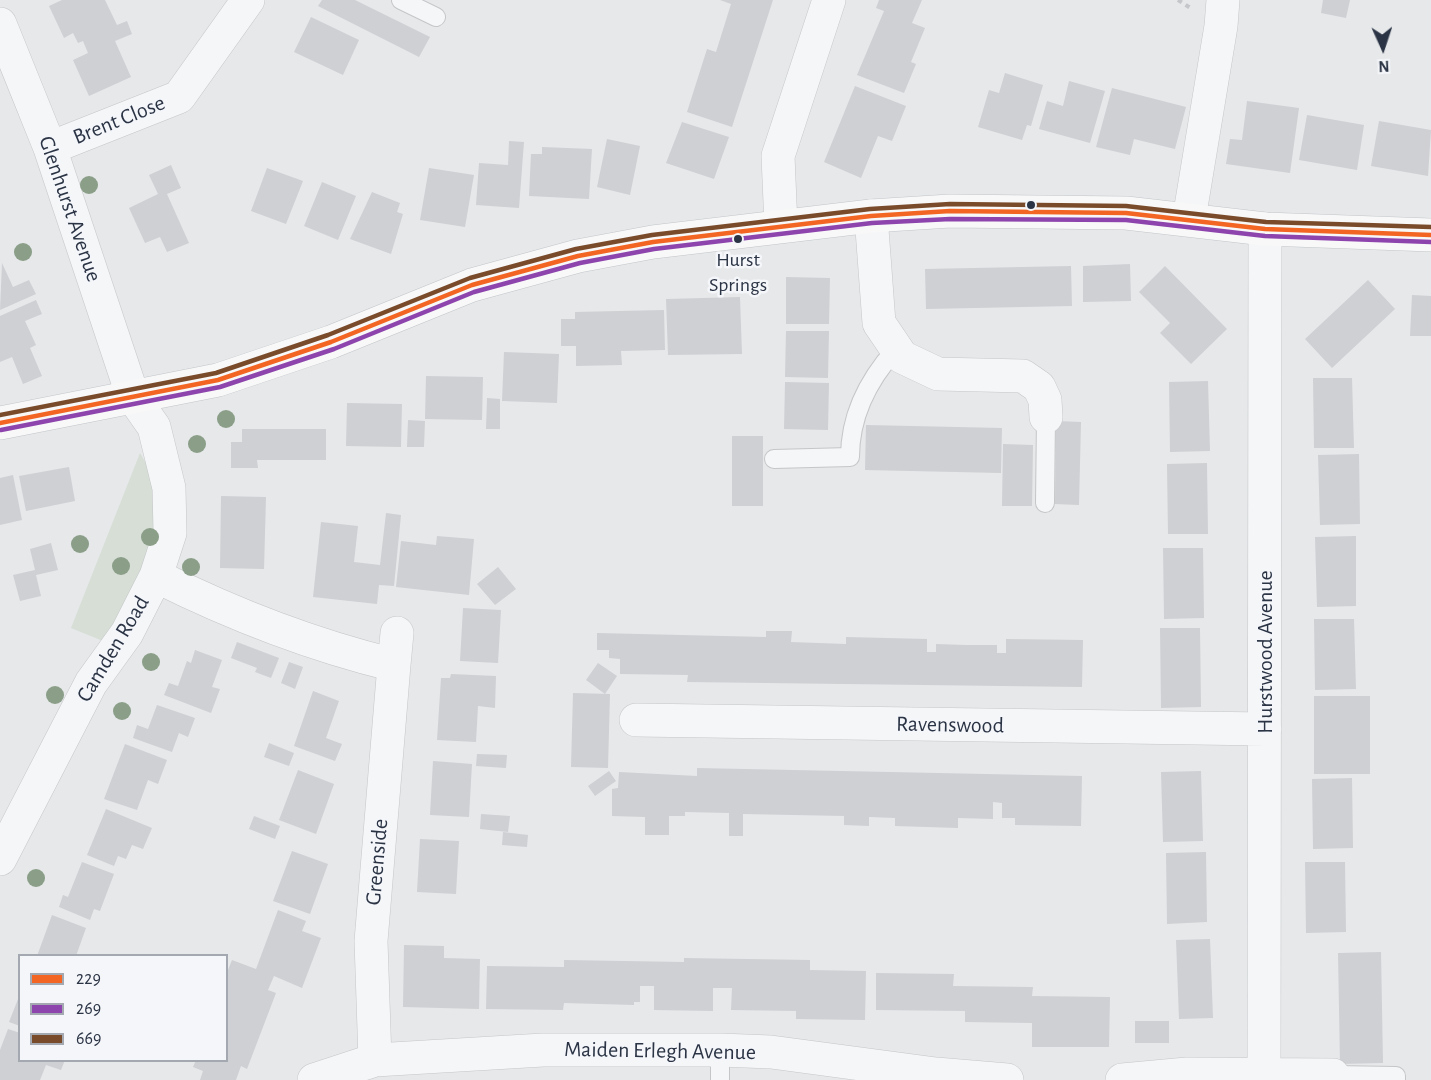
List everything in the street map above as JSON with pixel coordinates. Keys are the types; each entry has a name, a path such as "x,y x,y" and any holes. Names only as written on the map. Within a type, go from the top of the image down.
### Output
{"main road":[{"path":"0,423 218,380 331,342 472,285 530,268 621,248 781,226 871,216 950,211 1073,211 1189,219 1265,230 1431,234"}],"street":[{"name":"Brent Close","path":"50,148 179,97 248,0"},
{"path":"781,226 778,156 830,0"},
{"path":"1189,219 1221,26 1223,0"},
{"name":"Glenhurst Avenue","path":"0,24 50,148 133,397"},
{"path":"871,216 879,323 902,357 938,374 1023,376 1038,387 1045,400 1046,417"},
{"name":"Hurstwood Avenue","path":"1264,1074 1265,230"},
{"name":"Camden Road","path":"0,859 91,683 127,633 156,576 170,533 169,488 154,427 133,397"},
{"path":"156,576 223,607 328,647 394,665"},
{"name":"Greenside","path":"375,1060 371,941 397,633"},
{"name":"Ravenswood","path":"636,720 1265,729"},
{"name":"Maiden Erlegh Avenue","path":"314,1080 375,1060 543,1050 720,1065 771,1052 936,1074 1007,1080"},
{"path":"1122,1080 1186,1074 1334,1075"}],"lane":[{"path":"401,0 436,17"},
{"path":"774,459 850,457 850,438 862,398 877,370 896,349"},
{"path":"1045,502 1046,417"},
{"path":"1334,1075 1396,1076 1396,1080"}],"shaded area":[{"path":"140,453 155,479 162,523 108,643 71,628"}],"building":[{"path":"62,0 105,0 117,25 127,21 132,34 115,41 131,77 89,96 73,60 88,53 83,41 78,43 73,33 64,38 49,6"},
{"path":"322,0 355,0 430,37 419,57 318,6"},
{"path":"720,0 773,0 732,127 687,112 707,49 716,52 731,4"},
{"path":"879,0 922,0 912,23 925,28 911,62 916,64 904,93 857,75 884,11 876,8"},
{"path":"1323,0 1350,0 1346,18 1321,13"},
{"path":"311,17 359,40 343,75 294,52"},
{"path":"1005,73 1043,85 1031,126 1027,125 1022,140 978,127 989,90 999,93"},
{"path":"1069,81 1105,91 1090,143 1039,129 1047,101 1063,106"},
{"path":"855,86 906,106 892,141 878,136 861,178 824,162"},
{"path":"1112,88 1186,107 1175,149 1134,139 1130,155 1096,147"},
{"path":"1247,101 1299,108 1290,173 1226,164 1230,139 1242,140"},
{"path":"1307,115 1364,125 1357,170 1299,160"},
{"path":"1379,121 1431,130 1428,176 1371,166"},
{"path":"682,122 729,137 714,179 666,163"},
{"path":"607,139 640,146 630,195 597,187"},
{"path":"509,141 524,142 519,208 476,205 479,163 508,165"},
{"path":"542,147 592,149 589,199 529,196 531,154 542,154"},
{"path":"171,165 181,188 167,194 189,243 167,252 160,237 145,243 129,208 158,194 149,175"},
{"path":"267,168 303,181 286,224 251,211"},
{"path":"429,168 474,175 465,227 420,220"},
{"path":"322,182 356,196 338,240 304,226"},
{"path":"372,192 400,203 397,212 403,214 391,254 350,239"},
{"path":"2,263 13,287 29,280 36,294 0,310"},
{"path":"1130,264 1131,301 1083,302 1083,266"},
{"path":"1071,266 1072,306 926,309 925,269"},
{"path":"1165,266 1227,329 1191,364 1160,333 1170,323 1139,292"},
{"path":"786,277 830,278 829,324 786,324"},
{"path":"1368,280 1395,309 1332,368 1305,339"},
{"path":"1412,295 1431,296 1431,336 1410,336"},
{"path":"740,297 742,354 668,355 666,299"},
{"path":"36,300 42,314 25,321 36,345 30,348 42,376 23,384 12,357 0,362 0,316"},
{"path":"664,310 665,350 621,351 622,365 576,366 576,346 561,346 561,319 575,319 575,312"},
{"path":"786,331 829,331 828,378 785,377"},
{"path":"504,352 559,354 557,403 502,401"},
{"path":"426,376 483,377 482,420 425,419"},
{"path":"1313,378 1352,378 1354,448 1314,448"},
{"path":"1208,381 1210,451 1170,452 1169,382"},
{"path":"785,382 829,383 828,430 784,429"},
{"path":"487,398 500,399 500,429 486,429"},
{"path":"347,403 402,404 401,447 346,446"},
{"path":"408,420 425,421 424,447 407,447"},
{"path":"1056,421 1081,422 1079,505 1055,504"},
{"path":"866,425 1002,428 1001,473 865,470"},
{"path":"242,429 326,429 326,460 257,460 258,468 231,468 231,442 242,442"},
{"path":"732,436 763,436 763,506 732,506"},
{"path":"1003,444 1033,445 1032,506 1002,506"},
{"path":"1359,454 1360,524 1320,525 1318,455"},
{"path":"1207,463 1208,534 1168,534 1167,464"},
{"path":"69,467 75,501 26,511 19,476"},
{"path":"13,475 22,520 0,525 0,478"},
{"path":"221,496 266,497 264,569 220,568"},
{"path":"386,513 401,515 394,586 379,585 377,604 313,597 321,522 358,526 354,562 380,565"},
{"path":"437,536 474,539 469,595 396,587 401,541 436,545"},
{"path":"1356,536 1356,606 1317,607 1315,537"},
{"path":"51,543 58,570 36,575 41,596 20,601 13,575 35,570 30,549"},
{"path":"1163,548 1203,548 1204,618 1164,619"},
{"path":"498,567 516,589 495,605 477,584"},
{"path":"463,608 501,610 498,663 460,661"},
{"path":"1314,619 1354,619 1356,689 1315,690"},
{"path":"1160,628 1200,628 1201,707 1161,708"},
{"path":"766,631 792,631 791,642 846,644 846,637 927,639 927,652 936,652 936,644 997,645 997,653 1006,653 1006,639 1083,640 1082,687 687,682 688,675 620,674 620,659 609,658 609,650 597,650 597,633 766,637"},
{"path":"237,642 279,658 271,678 255,672 257,668 231,658"},
{"path":"195,650 222,660 212,687 220,689 211,713 164,695 169,683 178,686 187,661 191,663"},
{"path":"289,662 303,667 295,689 281,683"},
{"path":"598,663 617,676 605,694 586,680"},
{"path":"451,674 496,676 495,708 478,706 476,742 437,740 441,678 450,678"},
{"path":"313,691 339,701 326,738 342,744 335,761 294,746"},
{"path":"573,693 610,694 608,768 571,767"},
{"path":"1314,696 1370,696 1370,774 1314,774"},
{"path":"157,705 195,718 188,737 179,733 172,752 133,738 137,725 148,729"},
{"path":"269,743 294,753 289,766 264,757"},
{"path":"125,744 167,760 158,784 148,780 137,810 104,799"},
{"path":"477,754 507,755 506,768 476,766"},
{"path":"433,761 472,764 469,817 430,815"},
{"path":"697,768 1082,776 1081,826 1015,825 1015,818 1002,818 1002,803 993,802 993,819 958,818 958,828 895,826 895,818 869,817 869,826 844,825 844,816 743,814 743,836 729,836 729,813 685,812 685,816 669,816 669,835 645,835 645,817 612,816 612,789 618,788 619,772 697,776"},
{"path":"298,770 334,784 316,834 279,820"},
{"path":"609,771 616,781 595,796 588,786"},
{"path":"1201,771 1203,841 1163,842 1161,772"},
{"path":"1352,778 1353,848 1313,849 1312,779"},
{"path":"106,809 152,828 143,849 132,845 126,859 118,856 114,866 87,855"},
{"path":"481,814 510,816 508,832 480,829"},
{"path":"254,816 280,826 275,839 249,829"},
{"path":"503,832 528,835 527,847 502,845"},
{"path":"420,839 459,841 456,894 417,892"},
{"path":"292,851 328,864 310,914 273,901"},
{"path":"1206,852 1207,922 1167,924 1166,853"},
{"path":"82,862 114,874 100,911 94,909 90,920 59,907 63,895 68,897"},
{"path":"1305,862 1345,862 1346,932 1306,933"},
{"path":"278,910 306,921 302,931 321,938 302,988 274,976 268,990 276,993 247,1069 241,1066 236,1080 200,1080 203,1071 193,1067 195,1062 228,1062 228,970 232,960 256,969"},
{"path":"52,915 86,928 77,954 38,954"},
{"path":"1210,939 1213,1018 1179,1019 1176,940"},
{"path":"404,945 444,946 444,958 480,959 479,1009 403,1007"},
{"path":"1381,952 1383,1063 1340,1064 1338,953"},
{"path":"684,958 810,960 810,970 866,971 865,1020 796,1019 796,1011 731,1010 732,988 713,988 713,1011 654,1010 654,986 640,986 640,1002 634,1002 634,1005 564,1003 563,1010 486,1009 487,966 564,967 564,960 684,962"},
{"path":"876,973 954,974 953,986 1033,987 1032,996 1110,997 1109,1047 1032,1047 1032,1023 965,1022 965,1011 876,1010"},
{"path":"18,999 18,1025 9,1022"},
{"path":"1135,1021 1169,1021 1169,1043 1135,1043"},
{"path":"8,1029 18,1032 18,1062 64,1062 61,1070 46,1065 40,1080 0,1080 0,1050"}],"transit line":[{"name":"669","path":"0,415 216,373 328,335 470,278 576,249 652,235 870,209 950,204 1126,206 1266,222 1431,227"},
{"name":"229","path":"0,423 218,380 331,342 472,285 578,256 653,242 871,216 950,211 1126,213 1265,229 1431,235"},
{"name":"269","path":"1,430 220,387 334,349 474,292 580,263 654,249 872,223 950,219 1126,220 1265,236 1431,242"}],"place":[{"name":"Hurst Springs","path":"738,239"}]}
